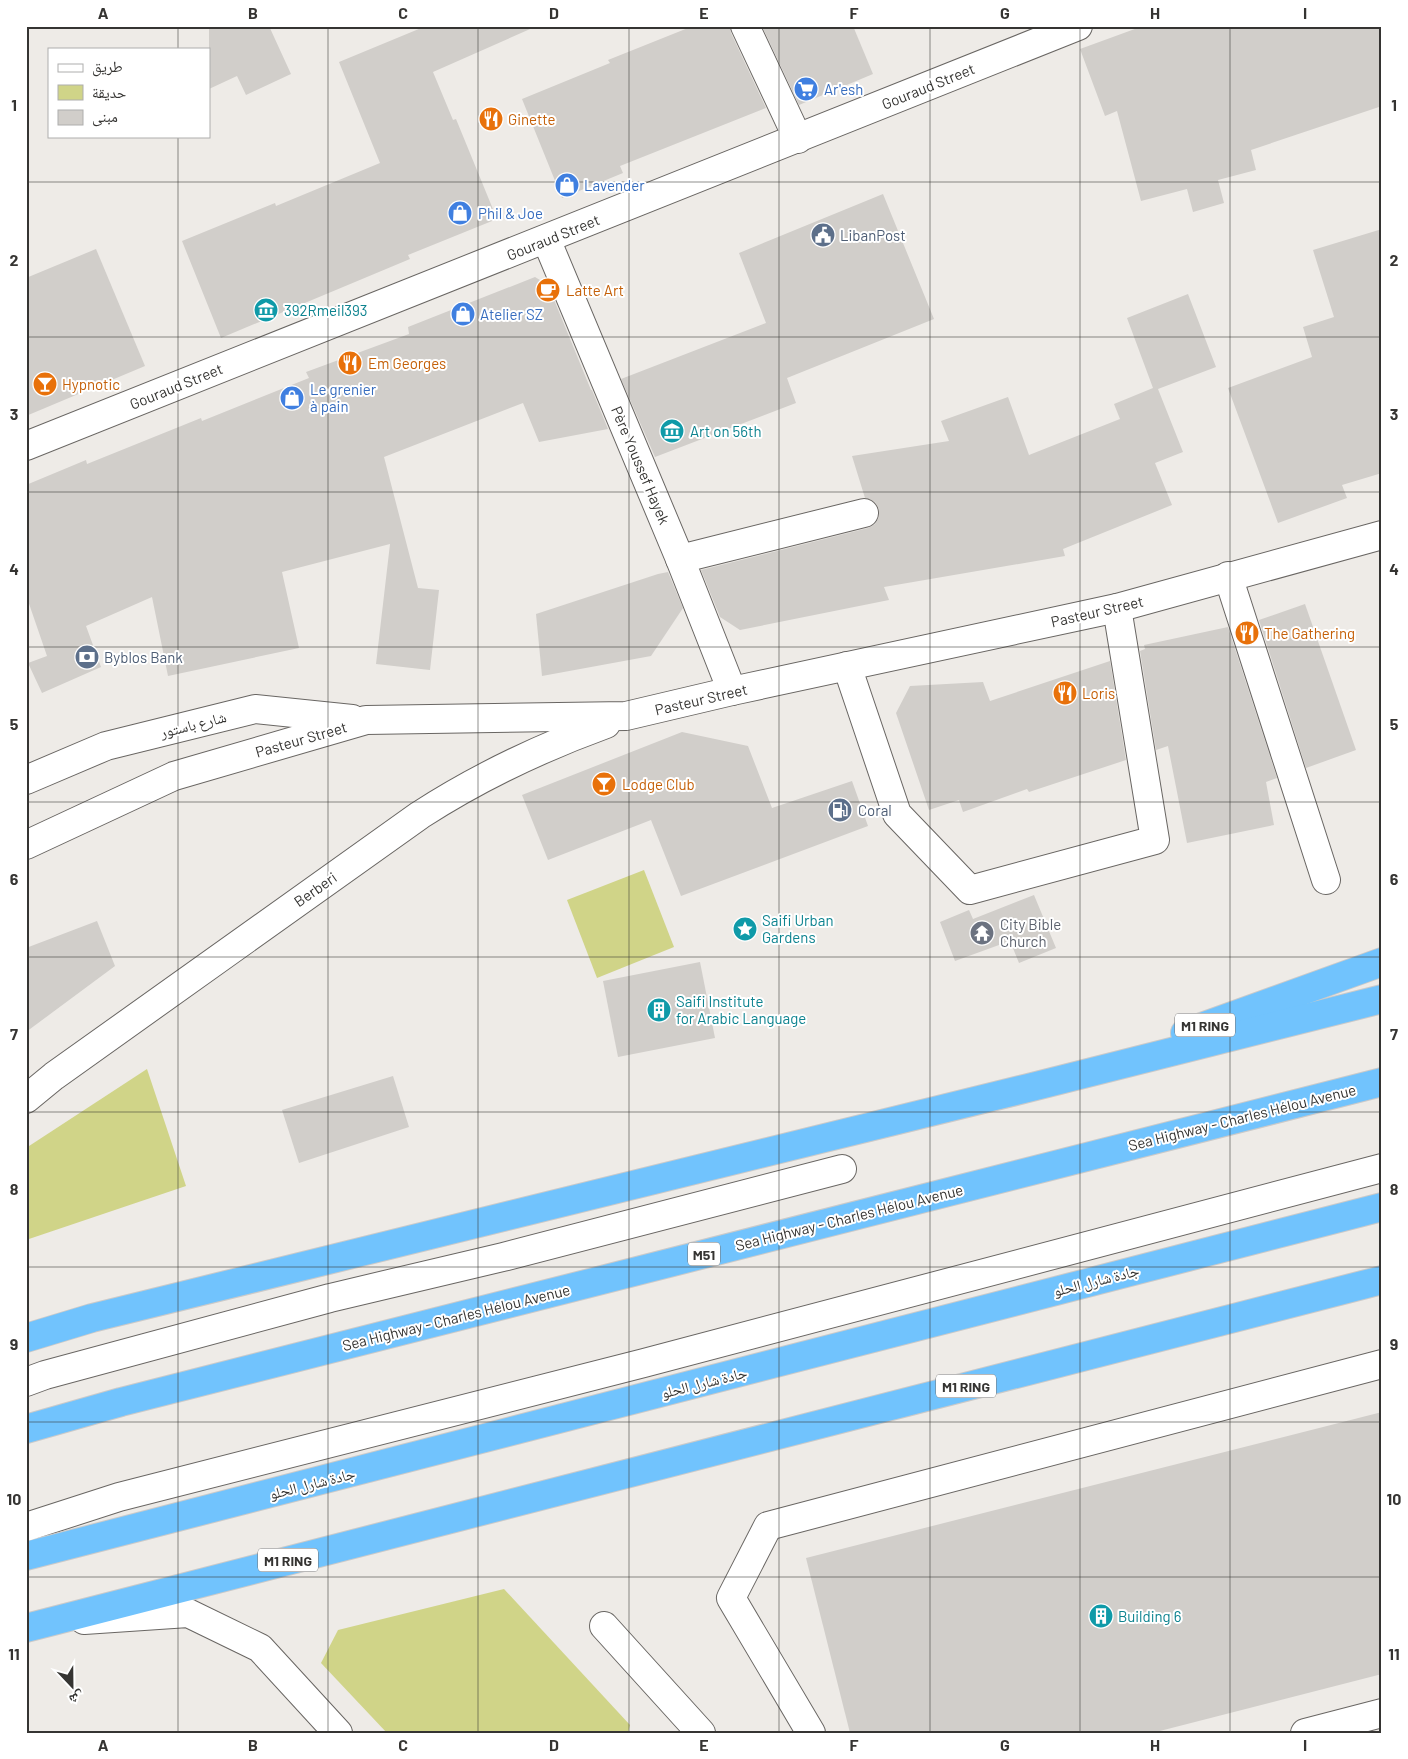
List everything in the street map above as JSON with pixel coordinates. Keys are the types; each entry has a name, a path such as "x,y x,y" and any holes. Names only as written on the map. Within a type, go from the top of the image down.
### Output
{"highway":[{"name":"M1 RING","path":"1028,1088 1382,962"},
{"path":"26,1338 92,1318 1382,999"},
{"name":"Sea Highway - Charles Hélou Avenue","path":"26,1429 130,1400 1382,1082"},
{"name":"جادة شارل الحلو","path":"26,1556 1382,1207"},
{"name":"M1 RING","path":"32,1626 1382,1280"}],"street":[{"path":"745,26 798,138"},
{"name":"Gouraud Street","path":"27,442 546,240 1078,26"},
{"name":"Père Youssef Hayek","path":"546,240 680,558 732,691"},
{"path":"680,558 864,512"},
{"name":"Pasteur Street","path":"26,845 174,776 366,720 626,716 732,691 1117,608 1228,576 1379,542"},
{"path":"1228,576 1326,880"},
{"path":"847,666 897,814 970,890 1155,840 1117,608"},
{"name":"شارع باستور","path":"26,780 106,746 255,708 366,720"},
{"name":"Berberi","path":"26,1099 54,1076 420,815 465,787 529,754 626,716"},
{"path":"26,1527 119,1496 625,1368 1382,1168"},
{"path":"26,1382 330,1298 512,1255 842,1169"},
{"path":"811,1733 730,1598 768,1526 1382,1364"},
{"path":"32,1626 188,1612 260,1648 338,1733"},
{"path":"604,1626 701,1733"},
{"path":"1305,1733 1382,1713"}],"green space":[{"path":"644,870 674,947 597,978 567,900"},
{"path":"147,1069 186,1186 26,1240 26,1148"},
{"path":"504,1589 630,1725 628,1733 387,1733 321,1663 338,1630"}],"building":[{"path":"209,26 269,26 291,74 246,95 237,76 210,89"},
{"path":"426,26 537,26 433,72 453,120 456,119 497,219 408,255 410,259 221,338 182,241 275,203 276,206 380,163 339,62"},
{"path":"693,26 730,26 731,33 766,108 620,166 623,173 562,198 522,99 610,63 608,60"},
{"path":"762,26 853,26 873,74 799,105"},
{"path":"1143,26 1382,26 1382,106 1251,150 1256,170 1218,180 1224,203 1193,212 1187,189 1141,201 1117,111 1105,116 1080,49"},
{"path":"883,194 934,319 787,378 796,403 655,457 621,379 766,323 739,253"},
{"path":"1382,229 1382,473 1342,485 1347,498 1278,523 1228,388 1312,357 1303,327 1334,317 1313,250"},
{"path":"96,249 145,366 26,416 26,278"},
{"path":"535,277 548,285 608,429 539,442 523,403 384,457 418,588 439,590 430,670 376,664 390,544 282,572 299,648 168,676 152,597 86,626 101,667 42,693 28,663 47,656 26,595 26,485 86,460 87,464 201,418 202,421 309,378 306,372 409,334 408,327"},
{"path":"1188,294 1216,367 1158,389 1183,452 1155,463 1172,505 1063,549 1065,556 884,587 889,600 740,630 720,617 701,570 868,528 875,524 879,517 879,509 875,502 865,498 852,456 949,441 941,421 1008,397 1029,455 1120,419 1114,404 1153,388 1127,318"},
{"path":"668,572 683,608 651,656 542,676 536,614"},
{"path":"1305,604 1356,750 1306,768 1259,620"},
{"path":"1228,627 1277,778 1266,782 1274,825 1187,843 1168,746 1156,750 1140,651 1145,649 1144,645"},
{"path":"1110,661 1126,760 1029,792 1027,789 963,812 959,800 929,810 896,713 910,686 983,682 990,701"},
{"path":"682,732 748,746 772,808 852,781 868,826 681,896 651,820 548,860 522,795"},
{"path":"1034,895 1056,948 1019,963 1010,941 955,961 940,922 969,910 973,919"},
{"path":"97,921 115,966 26,1032 26,948"},
{"name":"Saifi Institute for Arabic Language","path":"700,962 715,1038 618,1057 603,981"},
{"path":"393,1076 409,1127 299,1163 282,1110"},
{"name":"Building 6","path":"1382,1412 1382,1674 1152,1733 850,1733 806,1558"}],"place":[{"name":"Ar'esh","path":"806,89"},
{"name":"Ginette","path":"491,119"},
{"name":"Lavender","path":"567,185"},
{"name":"Phil & Joe","path":"460,213"},
{"name":"LibanPost","path":"823,235"},
{"name":"Latte Art","path":"548,290"},
{"name":"392Rmeil393","path":"266,310"},
{"name":"Atelier SZ","path":"463,314"},
{"name":"Em Georges","path":"350,363"},
{"name":"Hypnotic","path":"45,384"},
{"name":"Le grenier à pain","path":"292,398"},
{"name":"Art on 56th","path":"672,431"},
{"name":"The Gathering","path":"1247,633"},
{"name":"Byblos Bank","path":"87,657"},
{"name":"Loris","path":"1065,693"},
{"name":"Lodge Club","path":"604,784"},
{"name":"Coral","path":"840,810"},
{"name":"Saifi Urban Gardens","path":"745,929"},
{"name":"City Bible Church","path":"982,933"},
{"name":"Saifi Institute for Arabic Language","path":"659,1010"},
{"name":"Building 6","path":"1101,1616"}]}
